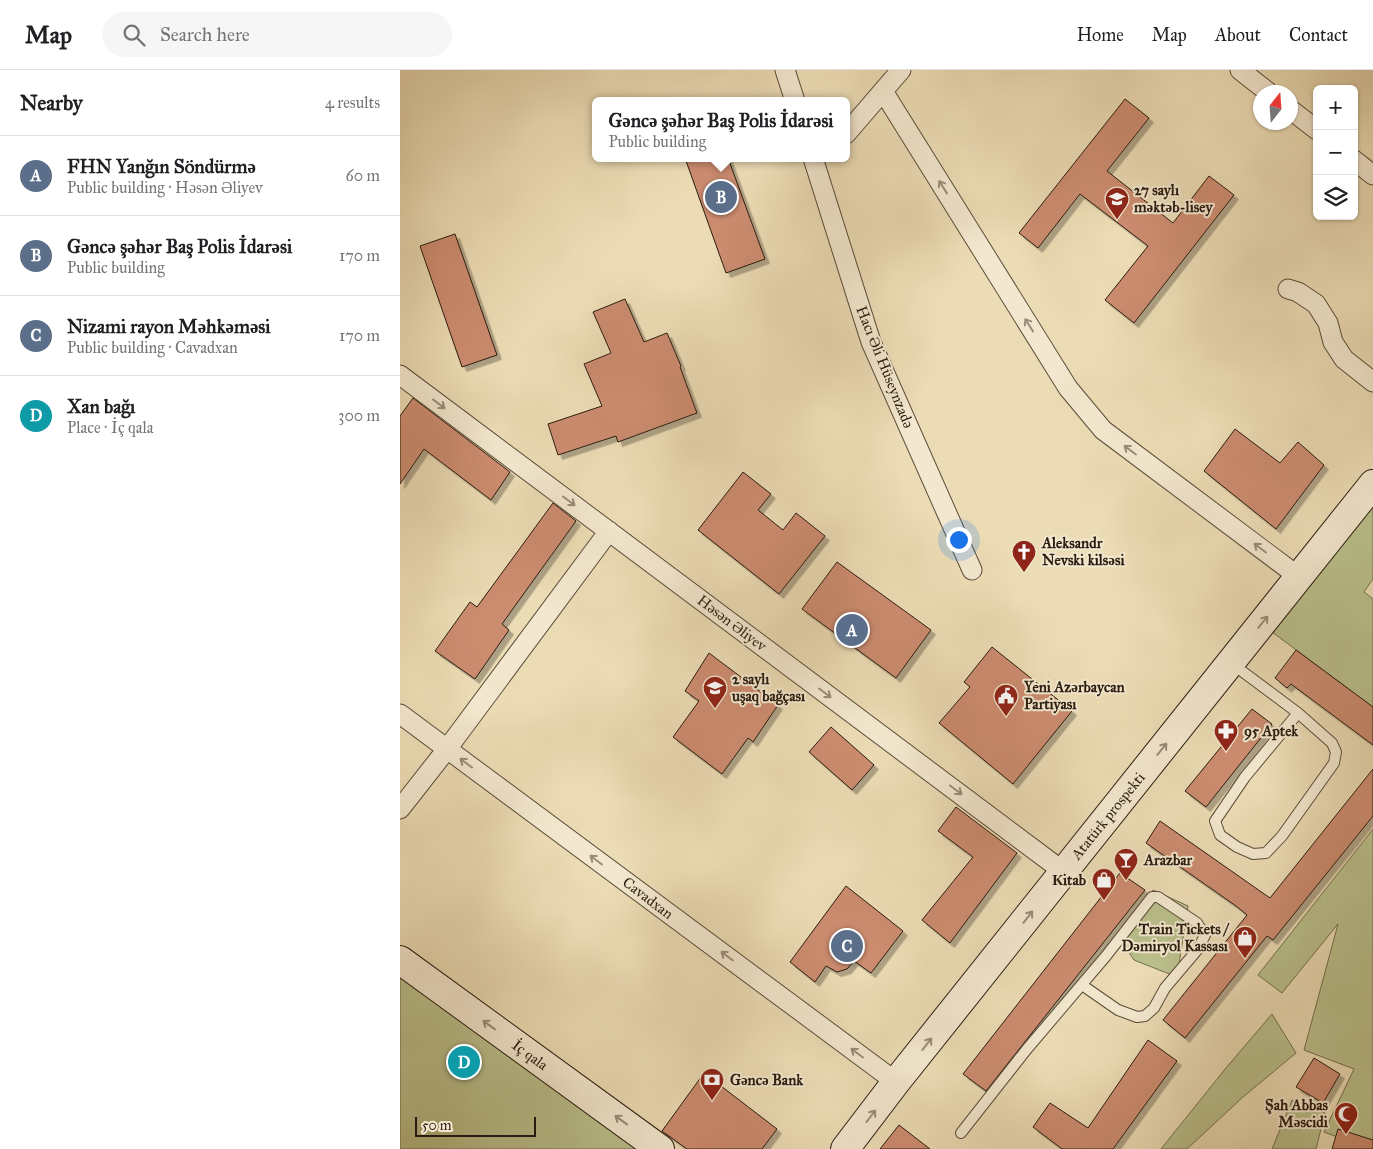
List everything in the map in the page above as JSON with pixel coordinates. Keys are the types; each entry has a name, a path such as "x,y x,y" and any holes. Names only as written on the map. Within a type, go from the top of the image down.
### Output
{"main road":[{"name":"Atatürk prospekti","path":"845,1149 896,1082 1373,484"},
{"name":"İç qala","path":"400,960 660,1149"}],"street":[{"path":"785,70 794,97"},
{"path":"850,129 901,70"},
{"path":"1240,70 1259,85"},
{"path":"883,91 1068,388 1103,430 1299,577"},
{"path":"1298,116 1313,127"},
{"name":"Hacı Əli Hüseynzadə","path":"818,162 871,342 972,570"},
{"path":"1358,163 1373,175"},
{"path":"1288,289 1298,292 1316,304 1328,322 1333,342 1344,359 1373,382"},
{"name":"Həsən Əliyev","path":"400,376 1064,872"},
{"path":"400,809 447,749 609,531"},
{"name":"Cavadxan","path":"400,714 896,1082"}],"lane":[{"path":"1231,662 1298,713 1332,743 1336,752 1334,762 1282,836 1266,853 1253,854 1236,847 1220,835 1215,821 1245,776 1298,713"},
{"path":"960,1133 1027,1049 1106,956 1152,897 1158,897 1197,923 1204,935 1198,949 1165,988 1154,1008 1144,1016 1137,1017 1118,1010 1082,985"}],"green space":[{"path":"1373,495 1373,579 1364,592 1373,599 1373,707 1268,629"},
{"path":"1373,829 1373,1149 1368,1149 1324,1132 1354,1069 1304,1050 1338,924 1282,993 1258,975"},
{"path":"1153,890 1188,906 1177,977 1134,960 1118,936"},
{"path":"400,974 654,1149 400,1149"},
{"path":"1272,1014 1296,1053 1243,1097 1187,1149 1161,1149 1226,1068"},
{"path":"1292,1100 1325,1113 1316,1149 1272,1149"}],"building":[{"path":"1125,99 1149,118 1107,171 1173,223 1209,176 1234,195 1134,323 1105,300 1148,246 1080,194 1038,248 1019,233"},
{"path":"686,162 729,162 765,259 726,273"},
{"path":"455,234 497,355 462,367 420,246"},
{"path":"625,299 644,342 667,333 681,366 697,413 618,442 616,436 558,455 548,424 602,406 584,364 611,353 593,312"},
{"path":"413,398 510,472 491,500 424,449 400,484 400,416"},
{"path":"1235,429 1280,463 1298,442 1324,465 1276,529 1204,471"},
{"path":"743,472 771,494 758,510 783,530 796,513 825,536 779,594 698,530"},
{"path":"553,503 576,521 502,624 509,630 475,679 435,651 470,602 477,607"},
{"path":"837,562 931,630 896,678 802,609"},
{"name":"Yeni Azərbaycan Partiyası","path":"992,647 1072,711 1013,784 939,723 970,687 964,682"},
{"path":"1296,650 1373,707 1373,745 1291,684 1287,688 1275,678"},
{"path":"709,653 778,705 753,742 748,738 722,774 673,737 699,701 685,691"},
{"path":"1252,709 1272,724 1206,807 1185,791"},
{"path":"831,727 874,765 852,790 809,752"},
{"path":"1373,769 1373,816 1273,940 1267,936 1185,1038 1163,1020 1247,915 1146,843 1160,821 1270,898"},
{"path":"956,807 1017,853 950,943 922,920 973,857 938,831"},
{"path":"1120,873 1145,890 986,1091 963,1074"},
{"path":"846,886 903,931 871,973 854,961 847,969 837,972 826,966 815,982 790,962"},
{"path":"1148,1040 1177,1061 1113,1149 1062,1149 1033,1127 1050,1103 1088,1128"},
{"path":"1314,1058 1340,1074 1323,1103 1296,1087"},
{"name":"Gəncə Bank","path":"704,1073 777,1129 762,1149 687,1149 662,1131"},
{"path":"899,1125 930,1149 880,1149"},
{"name":"Şah Abbas Məscidi","path":"1338,1129 1373,1140 1373,1149 1332,1149"}],"place":[{"name":"Gəncə şəhər Baş Polis İdarəsi","path":"721,197"},
{"name":"27 saylı məktəb-lisey","path":"1117,220"},
{"name":"Aleksandr Nevski kilsəsi","path":"1024,573"},
{"name":"FHN Yanğın Söndürmə","path":"852,630"},
{"name":"2 saylı uşaq bağçası","path":"715,709"},
{"name":"Yeni Azərbaycan Partiyası","path":"1006,717"},
{"name":"95 Aptek","path":"1226,752"},
{"name":"Arazbar","path":"1126,881"},
{"name":"Кitab","path":"1104,901"},
{"name":"Nizami rayon Məhkəməsi","path":"847,946"},
{"name":"Train Tickets / Dəmiryol Kassası","path":"1245,959"},
{"name":"Xan bağı","path":"464,1062"},
{"name":"Gəncə Bank","path":"712,1101"},
{"name":"Şah Abbas Məscidi","path":"1346,1135"}]}
